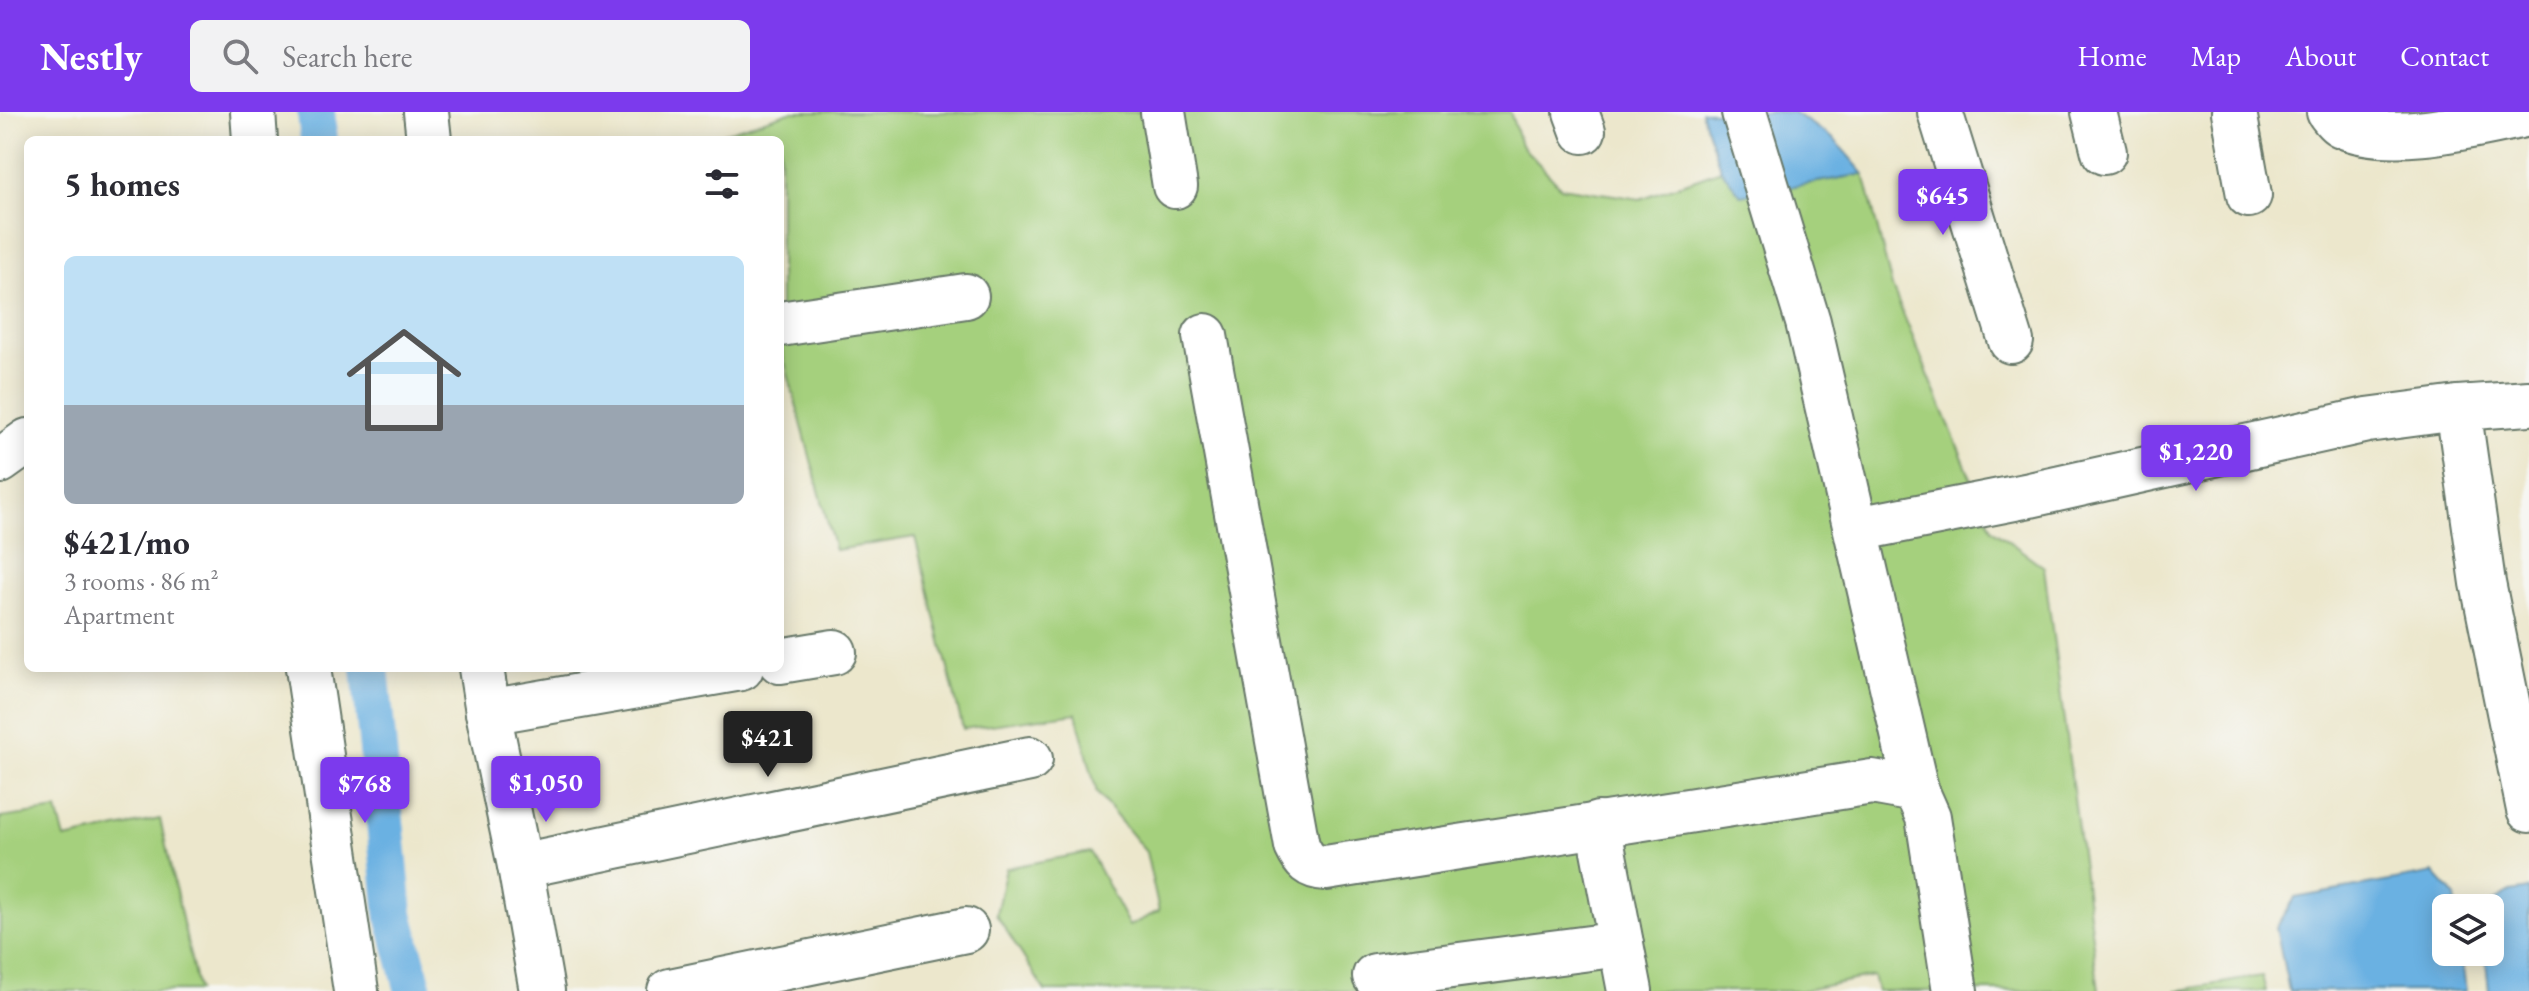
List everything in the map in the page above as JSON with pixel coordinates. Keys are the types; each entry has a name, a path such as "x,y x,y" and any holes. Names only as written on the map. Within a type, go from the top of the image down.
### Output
{"street":[{"path":"253,112 255,136"},
{"path":"426,112 429,136"},
{"path":"1163,112 1175,186"},
{"path":"1744,112 1808,322 1916,790 1928,817 1955,991"},
{"path":"1940,112 2011,341"},
{"path":"2234,112 2249,195"},
{"path":"2329,112 2339,125 2368,133 2419,134 2529,114"},
{"path":"784,323 966,296"},
{"path":"1205,336 1297,846 1312,867 1326,868 1872,782 1916,790"},
{"path":"1857,529 2030,495 2367,420 2458,408 2529,403"},
{"path":"2458,408 2483,583 2529,810"},
{"path":"0,461 24,444"},
{"path":"784,660 834,652"},
{"path":"309,672 356,991"},
{"path":"482,672 542,991"},
{"path":"488,712 718,672"},
{"path":"520,866 1030,759"},
{"path":"1598,824 1630,991"},
{"path":"670,991 966,930"},
{"path":"1375,976 1621,944"}],"green space":[{"path":"790,112 1510,112 1521,145 1561,187 1640,199 1721,170 1741,195 1864,174 1892,287 1992,529 2044,567 2099,991 1877,991 1873,976 1800,991 1045,991 996,914 1006,868 1090,852 1129,926 1159,911 1146,852 1097,793 1076,713 963,729 915,537 835,550 784,359 784,136 724,136 724,133"},
{"path":"57,810 65,839 160,819 198,991 0,991 0,818"},
{"path":"2262,976 2266,991 2176,991"}],"water":[{"path":"1701,112 1793,112 1834,139 1864,174 1741,195 1721,170"},
{"path":"2434,873 2453,894 2432,894 2432,966 2463,966 2466,991 2289,991 2276,928 2295,898"},
{"path":"2529,889 2529,991 2489,991 2486,966 2504,966 2504,896"}],"waterway":[{"path":"316,112 319,136"},
{"path":"370,672 394,914 414,991"}]}
